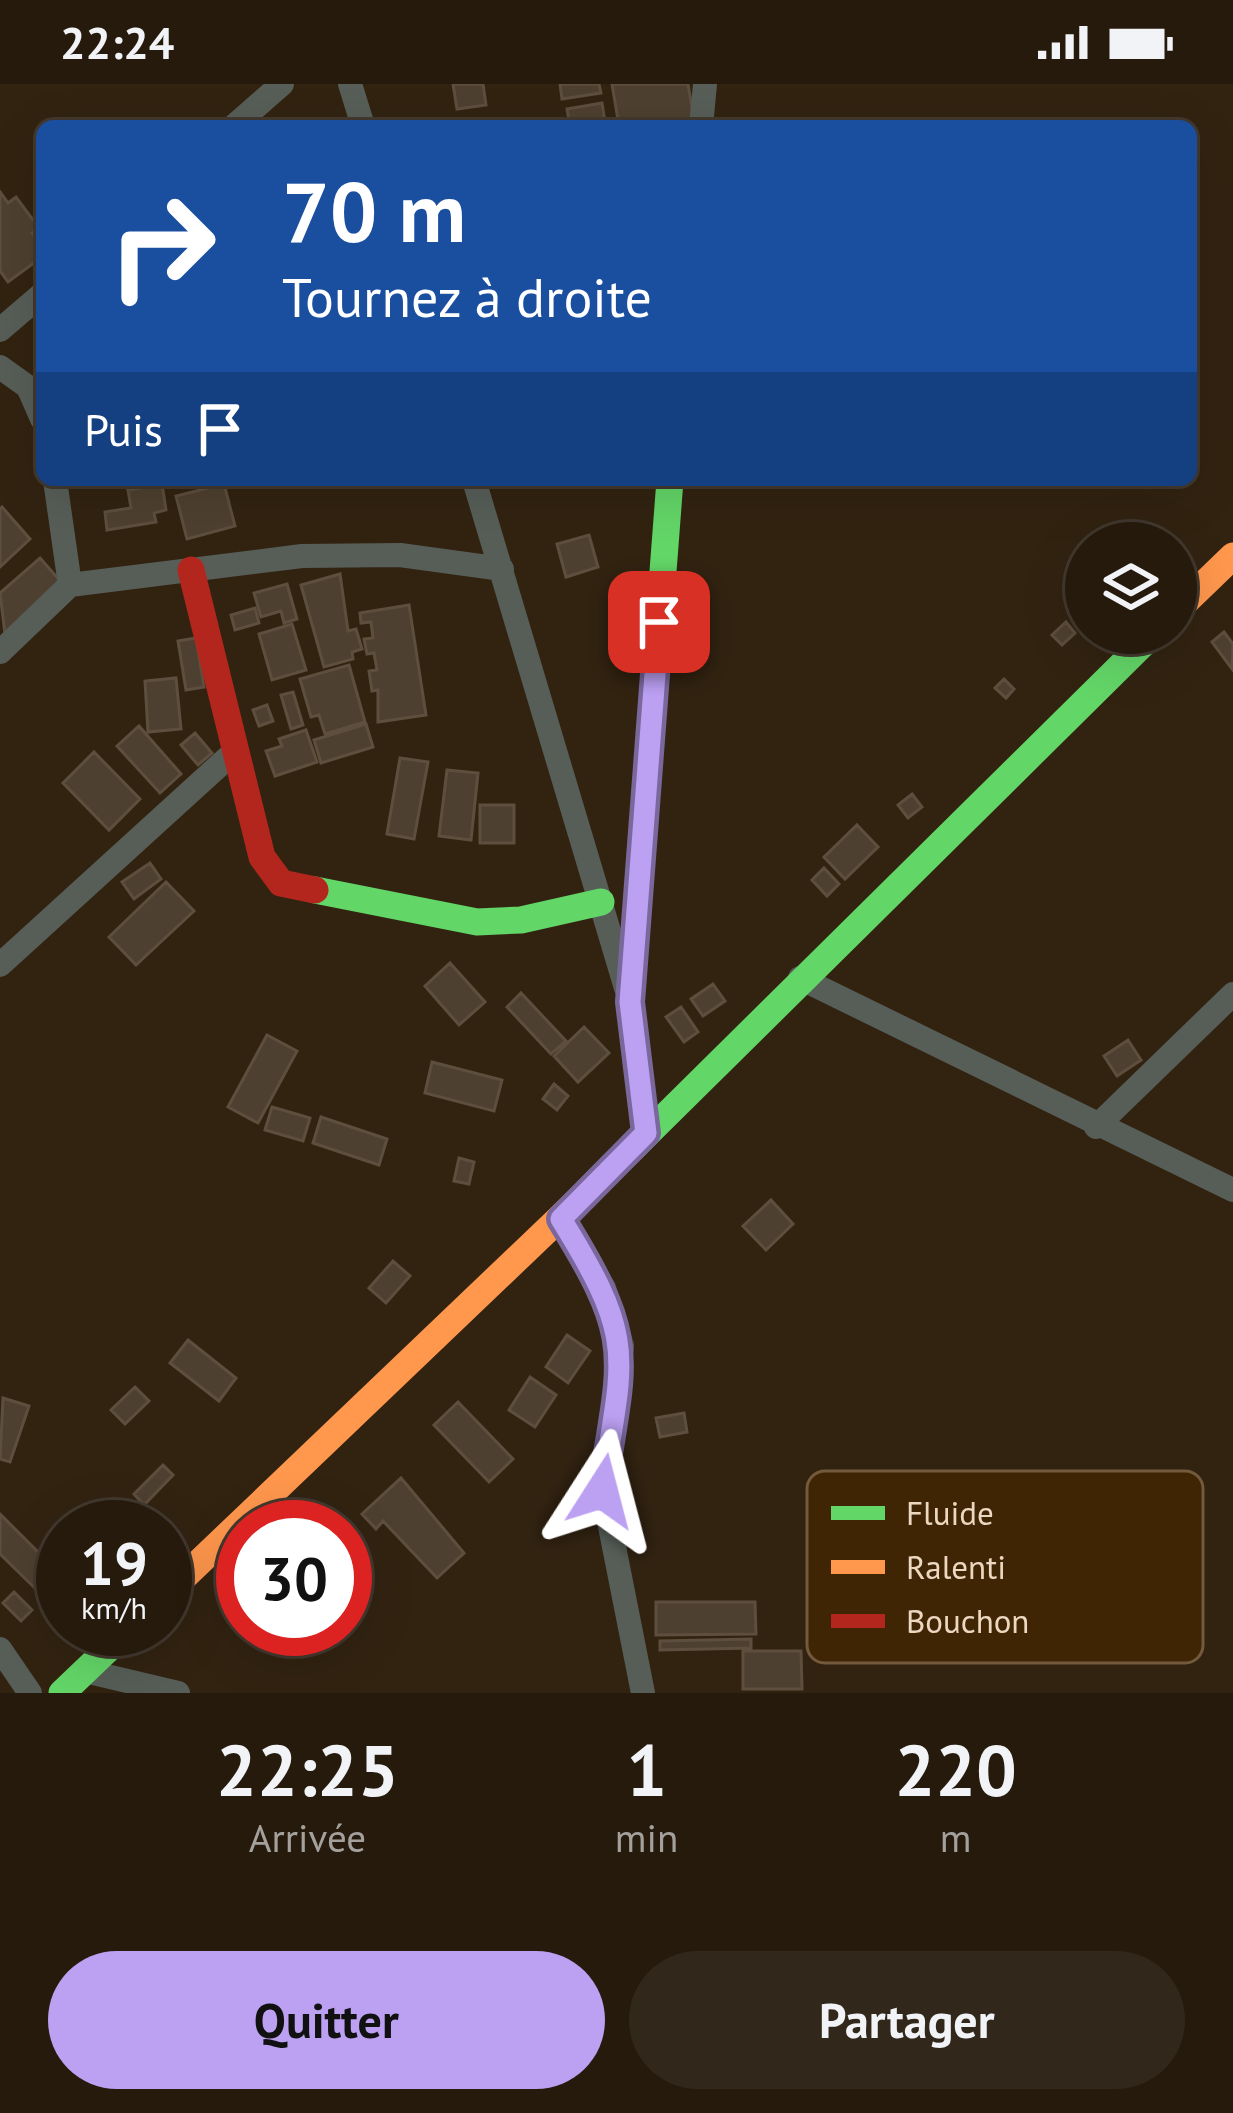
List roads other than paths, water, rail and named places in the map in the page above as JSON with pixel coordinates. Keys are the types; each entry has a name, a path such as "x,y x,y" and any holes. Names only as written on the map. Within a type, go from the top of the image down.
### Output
{"main road":[{"path":"646,1133 630,1002 670,486"},
{"path":"1197,591 1233,556"},
{"path":"191,570 262,857 281,883 476,922 521,920 601,902"},
{"path":"192,1569 561,1219 1132,654"},
{"path":"62,1693 101,1656"}],"street":[{"path":"241,120 282,84"},
{"path":"350,84 361,120"},
{"path":"702,120 705,84"},
{"path":"0,330 36,299"},
{"path":"0,367 28,386 36,405"},
{"path":"56,486 70,585"},
{"path":"476,486 630,1002"},
{"path":"0,652 70,585 302,556 400,555 502,569"},
{"path":"0,965 235,751"},
{"path":"800,978 1233,1190"},
{"path":"1096,1126 1233,994"},
{"path":"561,1219 604,1288 622,1346 622,1380 602,1491 643,1693"},
{"path":"0,1649 30,1693"},
{"path":"85,1671 178,1693"}]}
